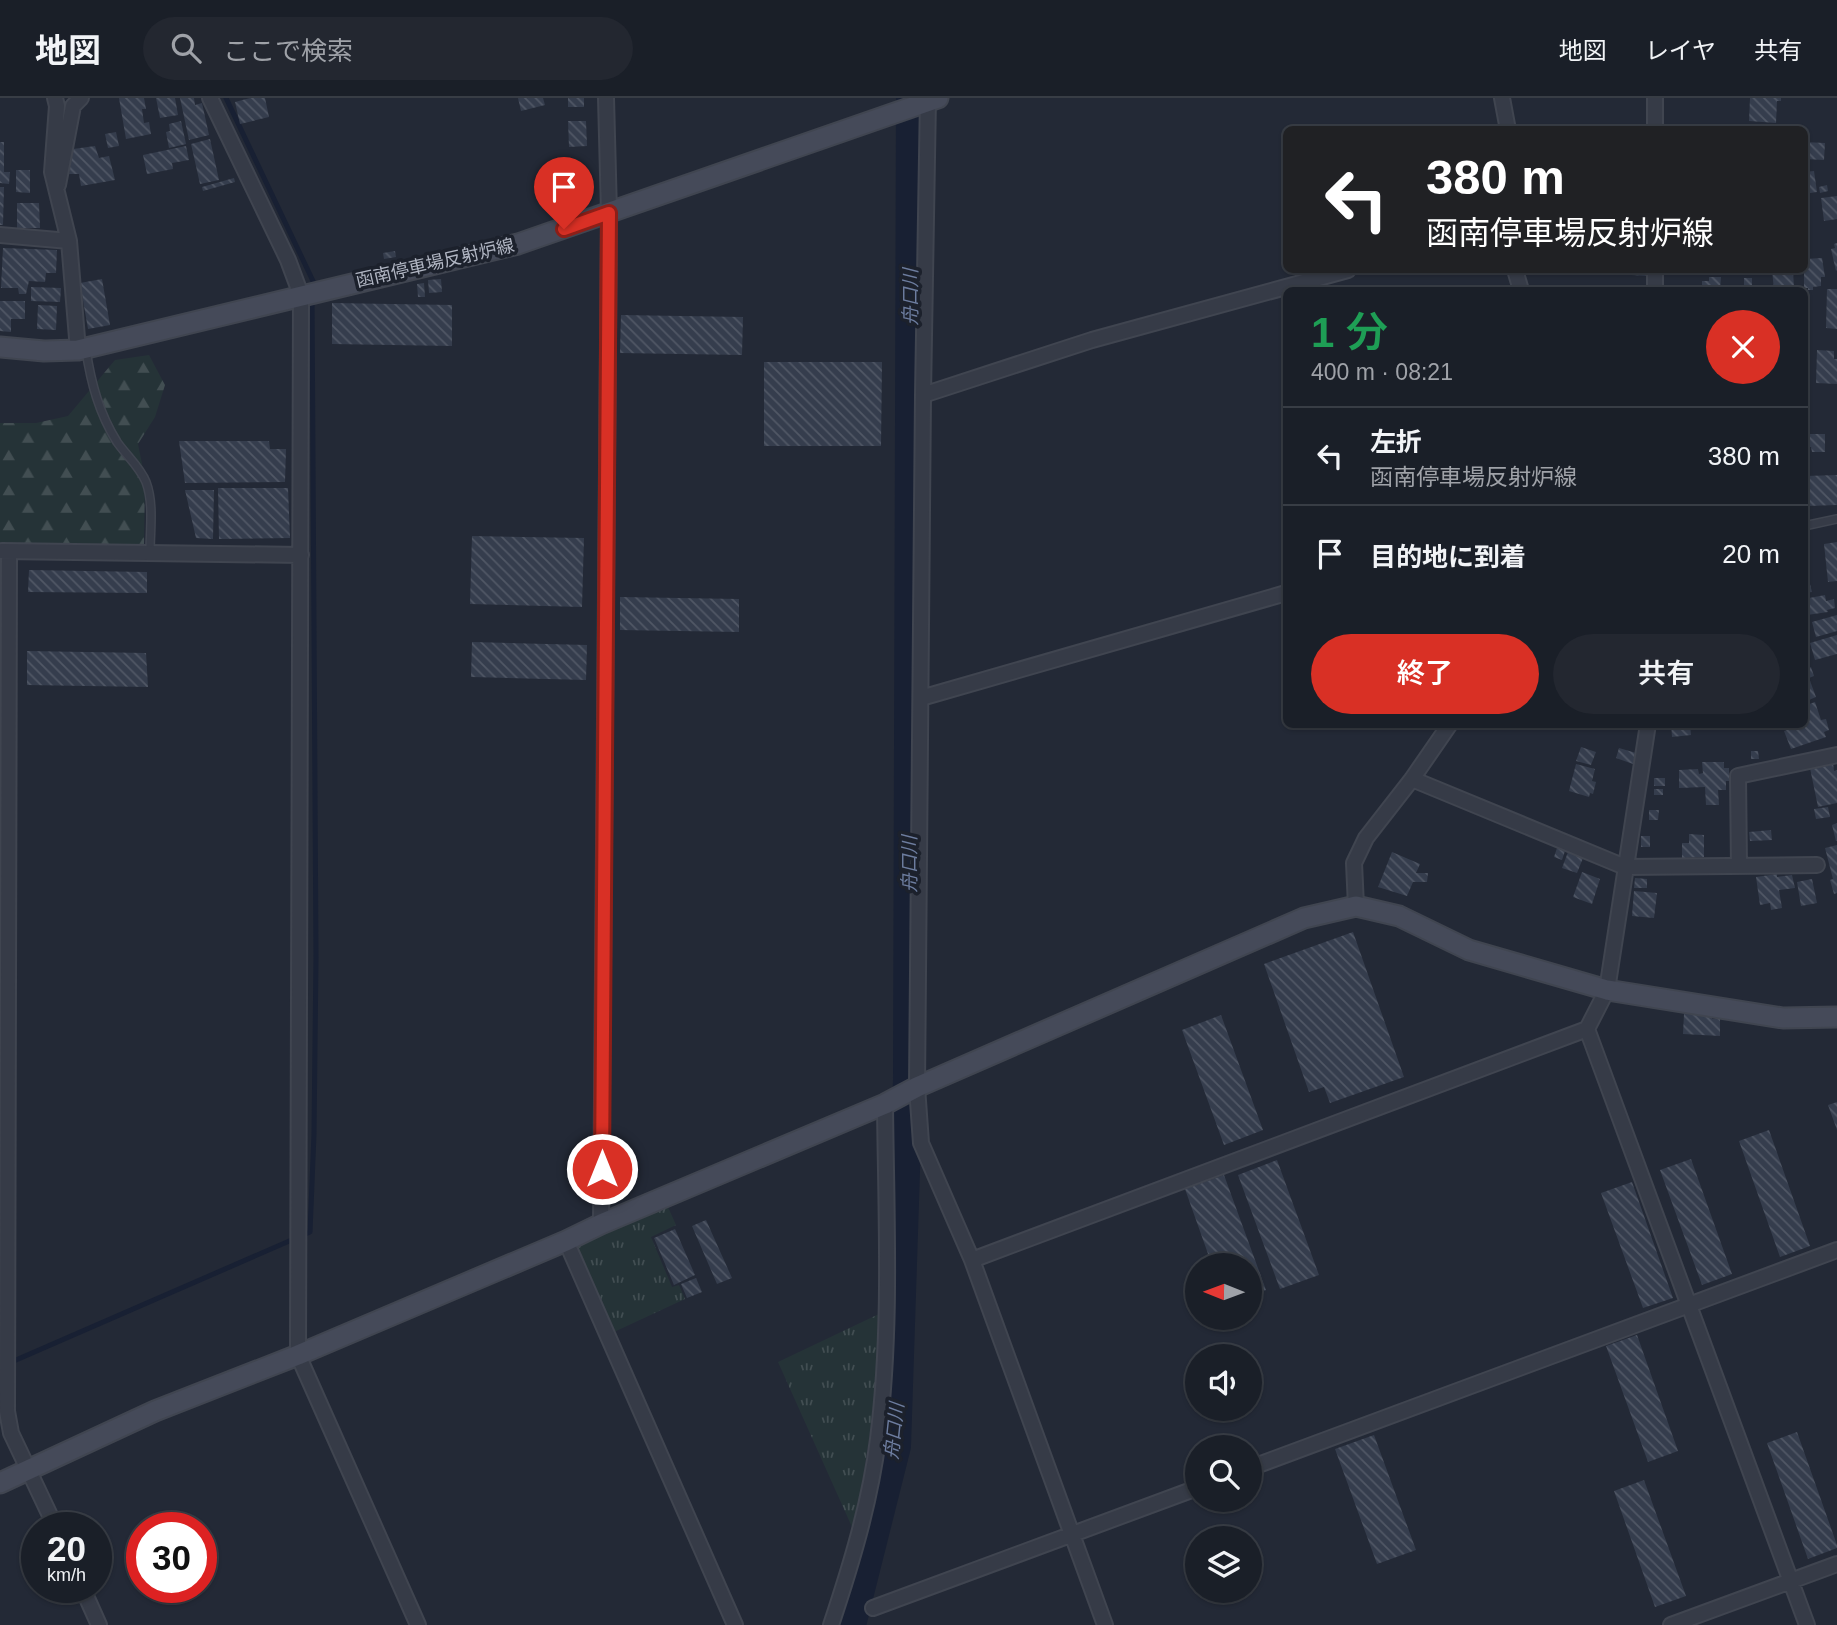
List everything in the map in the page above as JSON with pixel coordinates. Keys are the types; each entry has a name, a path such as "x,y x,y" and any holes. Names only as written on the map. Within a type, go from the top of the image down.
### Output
{"street":[{"path":"55,98 57,106 52,172 69,241 81,349"},
{"path":"57,189 73,106 80,98"},
{"path":"210,98 288,260 308,294 301,555 298,1355 418,1625"},
{"path":"601,1224 609,213 606,98"},
{"path":"1502,98 1507,126"},
{"path":"1655,98 1655,126"},
{"path":"928,100 917,1087 921,1143 972,1260 1105,1625"},
{"name":"函南停車場反射炉線","path":"0,347 44,351 81,349 518,244 928,100"},
{"path":"0,234 69,241"},
{"path":"1286,287 1338,273"},
{"path":"923,395 1091,340 1283,288"},
{"path":"49,1512 11,1433 7,1411 4,552 301,555"},
{"path":"921,698 1283,594"},
{"path":"1356,906 1354,863 1366,838 1447,728"},
{"path":"972,1260 1587,1029 1607,990 1647,728"},
{"path":"1739,866 1738,776 1837,755"},
{"path":"1412,779 1625,867 1817,865"},
{"path":"0,1483 155,1410 298,1355 566,1241 885,1104 917,1087 1304,918 1356,906 1399,916 1469,950 1607,990 1783,1018 1837,1017"},
{"path":"1587,1029 1807,1625"},
{"path":"831,1625 855,1553 878,1441 887,1337 885,1104"},
{"path":"566,1241 735,1625"},
{"path":"1262,1464 1837,1250"},
{"path":"873,1608 1185,1492"},
{"path":"1671,1625 1837,1564"},
{"path":"89,1603 99,1625"}],"lane":[{"path":"81,349 98,405 118,444 145,479 150,498 150,553"},
{"path":"1808,525 1837,519"}],"green space":[{"path":"149,355 165,385 155,417 138,444 145,479 144,546 0,552 0,423 36,423 68,416 115,360"},
{"path":"665,1206 676,1225 651,1237 672,1287 679,1285 685,1299 614,1332 577,1250 578,1246"},
{"path":"881,1313 875,1400 856,1525 852,1527 778,1362"}],"building":[{"path":"119,98 144,98 144,123 149,122 151,134 126,139"},
{"path":"156,98 175,98 178,115 160,118"},
{"path":"180,98 194,98 195,105 202,103 209,135 189,140"},
{"path":"265,98 269,117 240,124 235,102"},
{"path":"518,98 543,98 545,105 521,111"},
{"path":"568,98 584,98 584,107 568,107"},
{"path":"1750,98 1781,98 1781,101 1777,101 1776,123 1749,121"},
{"path":"181,121 186,144 169,148 166,132 170,131 169,124"},
{"path":"568,121 586,121 587,146 569,147"},
{"path":"116,132 119,146 108,148 105,134"},
{"path":"210,139 219,180 200,184 191,144"},
{"path":"0,142 4,142 4,172 10,172 9,184 0,183"},
{"path":"1808,142 1825,143 1824,160 1808,159"},
{"path":"95,146 99,158 109,156 115,180 81,186 79,174 69,174 73,149"},
{"path":"186,146 189,160 172,163 173,169 147,174 143,155"},
{"path":"16,170 30,170 30,193 16,192"},
{"path":"1814,171 1817,192 1808,193 1808,172"},
{"path":"234,178 235,182 203,191 202,187"},
{"path":"1827,185 1828,191 1820,193 1819,187"},
{"path":"0,187 4,187 3,225 0,225"},
{"path":"1837,196 1837,219 1824,221 1821,198"},
{"path":"17,203 39,203 40,228 17,228"},
{"path":"1837,243 1836,271 1831,249 1835,248 1834,244"},
{"path":"3,248 57,250 56,273 46,273 45,282 29,281 26,294 19,294 18,288 1,288"},
{"path":"395,251 396,257 384,259 383,253"},
{"path":"1822,258 1825,277 1821,277 1821,286 1813,287 1813,290 1804,287 1808,259"},
{"path":"1631,273 1648,273 1648,276"},
{"path":"1772,273 1793,273 1794,287 1774,287"},
{"path":"1709,277 1721,277 1720,287 1702,287 1702,281 1709,281"},
{"path":"1744,278 1752,278 1752,287 1744,287"},
{"path":"102,279 110,325 88,329 80,283"},
{"path":"441,279 442,292 429,293 428,280"},
{"path":"424,283 425,297 418,297 417,284"},
{"path":"31,287 61,288 60,302 31,301"},
{"path":"1827,289 1837,289 1837,329 1826,328"},
{"path":"0,301 25,301 25,319 11,319 11,332 0,331"},
{"path":"332,303 452,305 452,346 332,344"},
{"path":"38,305 57,306 56,330 37,329"},
{"path":"621,315 743,317 742,355 620,353"},
{"path":"1817,350 1834,351 1834,359 1837,359 1837,384 1816,383"},
{"path":"764,362 882,362 881,446 764,446"},
{"path":"1808,434 1825,434 1825,452 1812,452 1811,447 1808,447"},
{"path":"179,441 269,441 270,449 286,449 285,482 185,483"},
{"path":"1837,475 1837,505 1808,506 1808,476"},
{"path":"218,488 288,488 290,538 219,539"},
{"path":"185,490 214,490 213,539 196,538"},
{"path":"472,536 584,538 582,607 470,604"},
{"path":"1837,542 1837,581 1828,582 1824,544"},
{"path":"29,570 147,572 147,593 28,592"},
{"path":"1808,576 1812,592 1808,592"},
{"path":"1825,595 1826,601 1834,599 1835,608 1827,610 1828,612 1808,615 1808,598"},
{"path":"620,597 739,599 739,632 620,630"},
{"path":"1837,615 1837,631 1816,637 1812,622"},
{"path":"1837,635 1837,654 1815,660 1810,643"},
{"path":"472,642 587,645 586,680 471,677"},
{"path":"27,651 146,653 148,687 27,685"},
{"path":"1811,667 1814,676 1809,678 1816,697 1808,700 1808,668"},
{"path":"1815,702 1821,720 1826,719 1829,730 1824,732 1826,737 1791,749 1784,731 1808,728 1808,705"},
{"path":"1671,728 1690,728 1691,735 1672,737"},
{"path":"1581,747 1596,752 1591,765 1576,761"},
{"path":"1619,748 1636,753 1633,764 1616,758"},
{"path":"1751,751 1758,751 1759,759 1751,759"},
{"path":"1702,762 1724,762 1724,768 1729,768 1726,790 1718,790 1719,805 1706,805 1705,787 1679,788 1679,770 1698,769 1699,774 1703,773"},
{"path":"1833,763 1834,771 1837,770 1837,803 1818,807 1810,768"},
{"path":"1576,764 1595,769 1592,781 1596,782 1593,794 1590,793 1589,797 1569,791"},
{"path":"1654,778 1665,778 1665,786 1654,786"},
{"path":"1654,789 1663,789 1663,795 1654,795"},
{"path":"1828,807 1830,817 1816,819 1814,809"},
{"path":"1649,810 1659,810 1658,820 1649,820"},
{"path":"1837,823 1837,841 1836,841 1832,825"},
{"path":"1771,830 1772,840 1750,841 1749,832"},
{"path":"1689,834 1704,835 1704,857 1682,858 1682,843 1689,843"},
{"path":"1641,836 1650,836 1650,847 1641,847"},
{"path":"1837,845 1837,893 1834,894 1825,848"},
{"path":"1557,848 1565,851 1562,860 1554,857"},
{"path":"1392,852 1420,864 1416,873 1428,873 1427,882 1413,882 1407,896 1378,887"},
{"path":"1568,852 1583,858 1577,873 1562,868"},
{"path":"1582,872 1600,879 1592,904 1573,897"},
{"path":"1777,874 1777,877 1792,875 1795,888 1779,890 1782,908 1771,910 1770,903 1760,905 1756,877"},
{"path":"1635,878 1647,879 1647,888 1634,888"},
{"path":"1812,879 1817,903 1801,906 1797,882"},
{"path":"1634,891 1657,893 1654,918 1632,916"},
{"path":"1353,932 1404,1077 1330,1103 1324,1087 1309,1092 1264,964"},
{"path":"1684,1014 1712,1015 1712,1019 1720,1019 1720,1036 1683,1034"},
{"path":"1221,1015 1263,1130 1224,1145 1182,1030"},
{"path":"1837,1102 1837,1130 1828,1105"},
{"path":"1769,1130 1810,1246 1780,1257 1739,1141"},
{"path":"1691,1159 1732,1274 1702,1285 1660,1170"},
{"path":"1277,1160 1319,1275 1280,1289 1238,1175"},
{"path":"1224,1175 1252,1253 1208,1253 1185,1189"},
{"path":"1632,1182 1673,1298 1643,1308 1601,1193"},
{"path":"706,1220 732,1278 717,1284 692,1226"},
{"path":"675,1229 695,1275 674,1285 654,1238"},
{"path":"696,1278 702,1292 687,1298 681,1284"},
{"path":"1637,1335 1678,1451 1648,1462 1606,1346"},
{"path":"1797,1432 1837,1545 1837,1548 1808,1559 1767,1443"},
{"path":"1374,1435 1416,1550 1377,1564 1335,1449"},
{"path":"1644,1480 1686,1596 1655,1607 1614,1491"}],"waterway":[{"path":"226,98 313,281 312,289"},
{"name":"舟口川","path":"851,1625 896,1446 908,1079 911,98"},
{"path":"0,1367 310,1232 316,957 312,298"}],"route":[{"path":"564,229 609,213 602,1169"}]}
